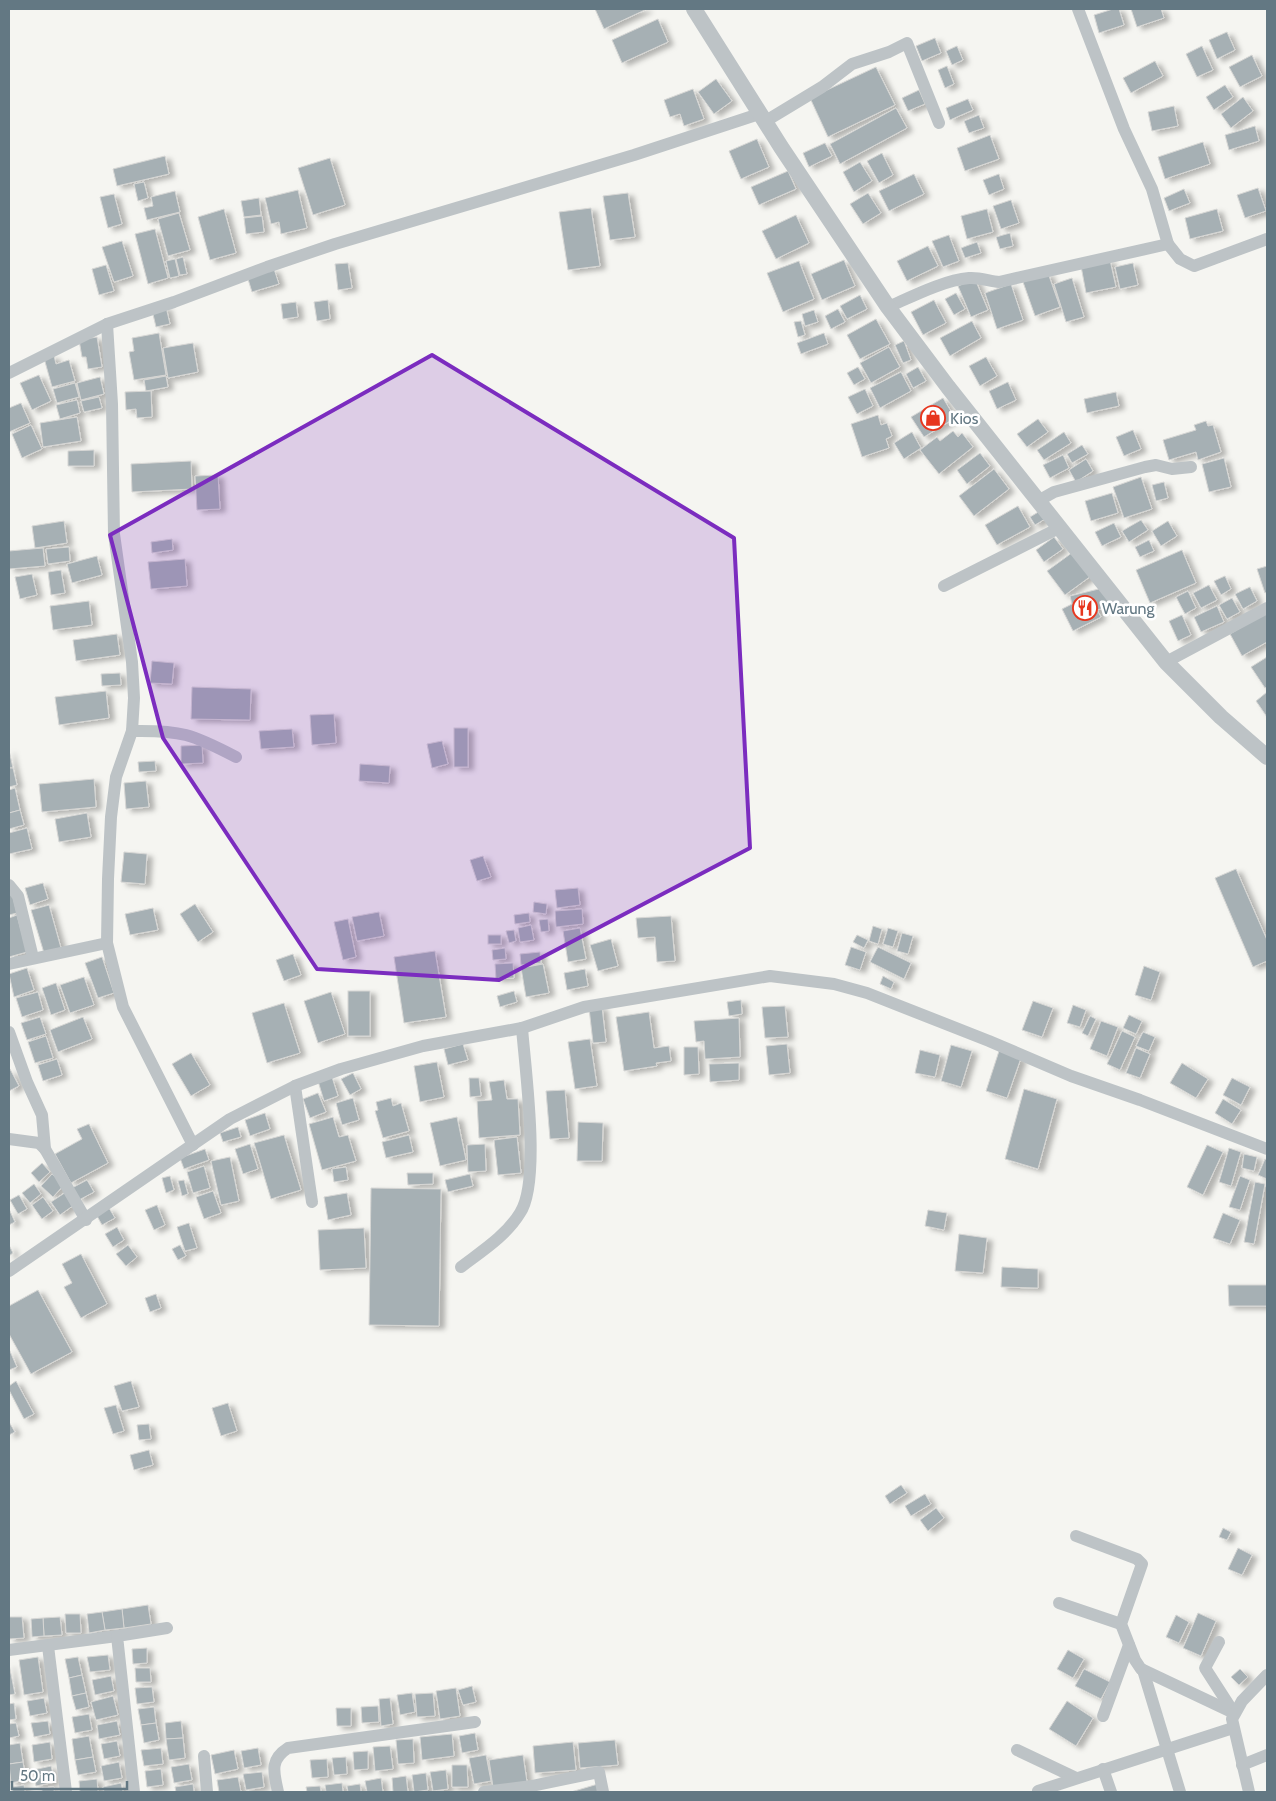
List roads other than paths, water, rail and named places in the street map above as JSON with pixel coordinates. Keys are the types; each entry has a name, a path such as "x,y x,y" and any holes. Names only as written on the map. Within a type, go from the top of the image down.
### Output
{"street":[{"path":"694,9 768,117 888,307 1046,497 1059,528 1176,657 1221,717 1267,757"},
{"path":"1078,9 1124,129 1152,189 1168,244 1180,260 1194,266 1267,239"},
{"path":"9,374 107,324 335,244 768,117 822,87 852,64 889,52 907,43 939,123"},
{"path":"888,307 921,292 961,279 978,278 1000,282 1168,244"},
{"path":"107,324 112,404 114,534 132,662 132,731 116,777 112,809 108,879 108,943 123,1007 193,1145"},
{"path":"1046,497 1145,467 1156,465 1172,469 1191,467"},
{"path":"944,586 1059,528"},
{"path":"1176,657 1267,608"},
{"path":"132,731 165,730 183,733 200,738 236,757"},
{"path":"9,885 18,896 33,958"},
{"path":"9,964 108,943"},
{"path":"9,1271 86,1220 230,1119 295,1086 341,1069 423,1046 522,1028 584,1007 770,976 834,984 867,993 989,1041 1071,1076 1140,1100 1267,1149"},
{"path":"461,1267 488,1247 510,1227 522,1212 530,1178 531,1139 522,1028"},
{"path":"9,1034 27,1082 42,1114 45,1149"},
{"path":"295,1086 312,1202"},
{"path":"9,1139 39,1143 45,1149 86,1220"},
{"path":"1076,1536 1137,1559 1142,1564 1121,1624 1135,1660 1143,1670 1180,1792"},
{"path":"1059,1603 1121,1624"},
{"path":"9,1650 167,1628"},
{"path":"117,1636 134,1792"},
{"path":"1219,1642 1205,1668 1234,1713"},
{"path":"1103,1716 1128,1645"},
{"path":"48,1646 66,1792"},
{"path":"1143,1670 1234,1713"},
{"path":"1249,1792 1233,1728 1234,1713 1242,1701 1267,1675"},
{"path":"278,1792 273,1767 279,1753 288,1748 475,1722"},
{"path":"1038,1790 1233,1728"},
{"path":"1017,1750 1076,1778"},
{"path":"1242,1765 1267,1755"},
{"path":"204,1756 207,1792"},
{"path":"1103,1768 1111,1792"},
{"path":"484,1792 533,1789 598,1772 603,1792"}],"place":[{"name":"Kios","path":"933,418"},
{"name":"Warung","path":"1085,608"}]}
